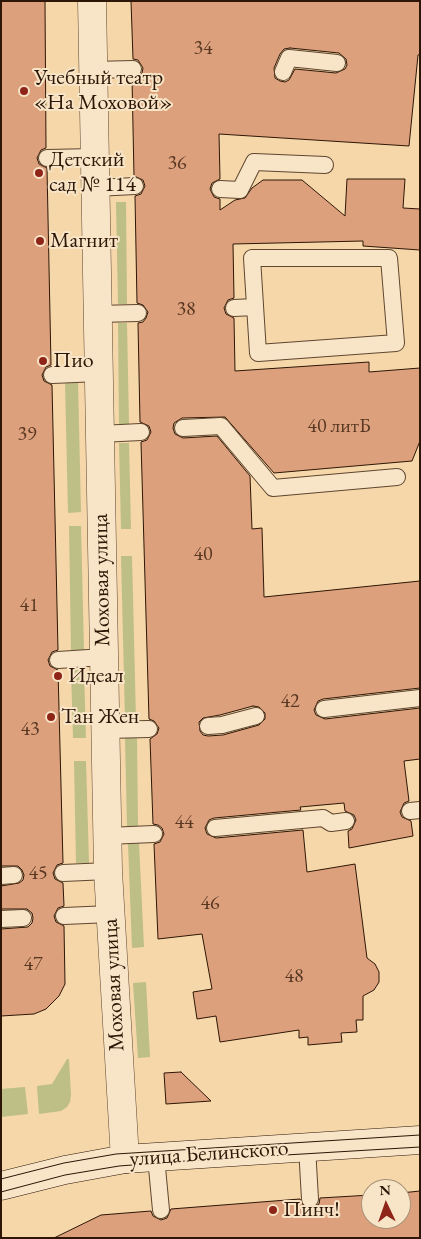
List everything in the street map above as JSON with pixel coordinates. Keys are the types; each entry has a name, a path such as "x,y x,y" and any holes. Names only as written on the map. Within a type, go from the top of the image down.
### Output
{"street":[{"name":"Моховая улица","path":"92,1 107,836 125,1159"},
{"name":"улица Белинского","path":"1,1186 65,1170 125,1159 420,1140"}],"lane":[{"path":"283,72 289,58 337,63"},
{"path":"93,70 133,69"},
{"path":"47,158 95,157"},
{"path":"220,189 240,190 254,162 325,165"},
{"path":"95,188 134,186"},
{"path":"252,258 389,258 396,343 258,352 255,307 252,258"},
{"path":"234,308 255,307"},
{"path":"98,314 138,313"},
{"path":"52,374 99,374"},
{"path":"183,428 221,426 273,488 397,477"},
{"path":"100,434 141,432"},
{"path":"58,660 104,657"},
{"path":"324,709 420,698"},
{"path":"208,726 222,725 256,716"},
{"path":"105,730 149,729"},
{"path":"214,828 323,818 331,823 346,821"},
{"path":"107,836 154,834"},
{"path":"63,873 108,871"},
{"path":"64,916 110,914"},
{"path":"1,919 23,918"},
{"path":"307,1147 310,1199"},
{"path":"156,1157 161,1210"}],"green space":[{"path":"116,202 126,202 127,304 118,304"},
{"path":"118,323 127,323 129,424 119,424"},
{"path":"65,382 78,382 81,512 68,513"},
{"path":"119,443 129,443 131,529 121,529"},
{"path":"69,526 81,526 84,651 71,651"},
{"path":"121,556 132,556 136,720 125,720"},
{"path":"71,670 84,670 86,738 73,738"},
{"path":"125,738 137,738 138,826 127,826"},
{"path":"74,761 86,761 89,863 76,863"},
{"path":"139,843 144,947 132,948 128,844"},
{"path":"146,982 150,1057 138,1058 133,983"},
{"path":"67,1059 69,1059 70,1102 61,1111 39,1114 37,1086 52,1084"},
{"path":"25,1087 28,1114 1,1117 1,1089"}],"building":[{"path":"1,1 45,1 46,148 41,150 37,158 39,164 47,168 51,365 46,367 42,375 44,381 52,385 58,650 52,652 48,660 50,666 58,670 63,863 57,865 53,873 55,879 63,883 64,906 58,908 54,916 56,922 64,926 65,984 59,996 46,1009 34,1014 1,1016 1,929 28,927 32,923 33,918 32,913 27,909 1,909 1,886 19,883 23,880 24,875 18,866 1,866"},
{"path":"131,1 420,1 420,54 418,55 409,146 219,134 220,179 212,183 210,189 214,197 220,199 220,210 235,200 245,198 252,188 263,180 302,180 345,216 347,179 405,179 403,208 420,209 420,250 363,246 363,241 233,244 234,298 228,300 224,308 226,314 234,318 235,371 369,362 369,372 420,368 420,441 412,461 274,473 225,417 182,418 174,423 173,428 175,434 183,438 217,436 250,476 252,529 262,528 264,597 420,581 420,688 323,699 318,701 314,710 316,715 325,719 420,708 420,759 404,761 409,801 404,803 400,812 402,817 411,821 413,836 349,848 348,831 352,829 356,820 354,815 345,811 344,803 300,807 301,810 214,818 209,820 205,828 207,834 216,838 303,830 307,872 355,864 367,958 375,964 379,972 379,982 374,990 363,996 363,1020 356,1020 357,1032 341,1033 342,1042 308,1045 308,1037 299,1038 299,1030 220,1042 216,1016 197,1019 193,992 212,989 202,934 158,939 154,844 160,842 164,834 162,828 153,824 150,739 157,734 159,728 154,721 149,719 141,442 147,440 151,432 149,426 140,422 138,323 143,322 148,312 143,305 137,303 135,196 141,194 145,186 143,180 134,176 132,79 139,77 143,68 138,60 133,59","holes":["284,49 339,53 346,59 347,65 345,69 336,73 295,69 289,80 285,82 280,81 275,78 274,68 280,54","253,706 259,707 265,713 265,719 259,725 223,735 208,736 203,735 200,731 199,722 203,718"]},
{"path":"181,1072 211,1101 166,1104 164,1073"},
{"path":"420,1191 420,1238 54,1238 101,1215 151,1211 153,1216 161,1220 167,1218 171,1209 300,1199 305,1208 311,1209 319,1204 320,1198 361,1196 361,1229 411,1229 411,1192"}],"tram line":[{"path":"1,1179 64,1163 116,1154 420,1135"},
{"path":"1,1192 65,1175 119,1166 420,1147"}],"place":[{"name":"Учебный театр «На Моховой»","path":"24,91"},
{"name":"Детский сад № 114","path":"39,173"},
{"name":"Магнит","path":"40,241"},
{"name":"Пио","path":"43,361"},
{"name":"Идеал","path":"58,676"},
{"name":"Тан Жен","path":"51,717"},
{"name":"Пинч!","path":"273,1210"}]}
